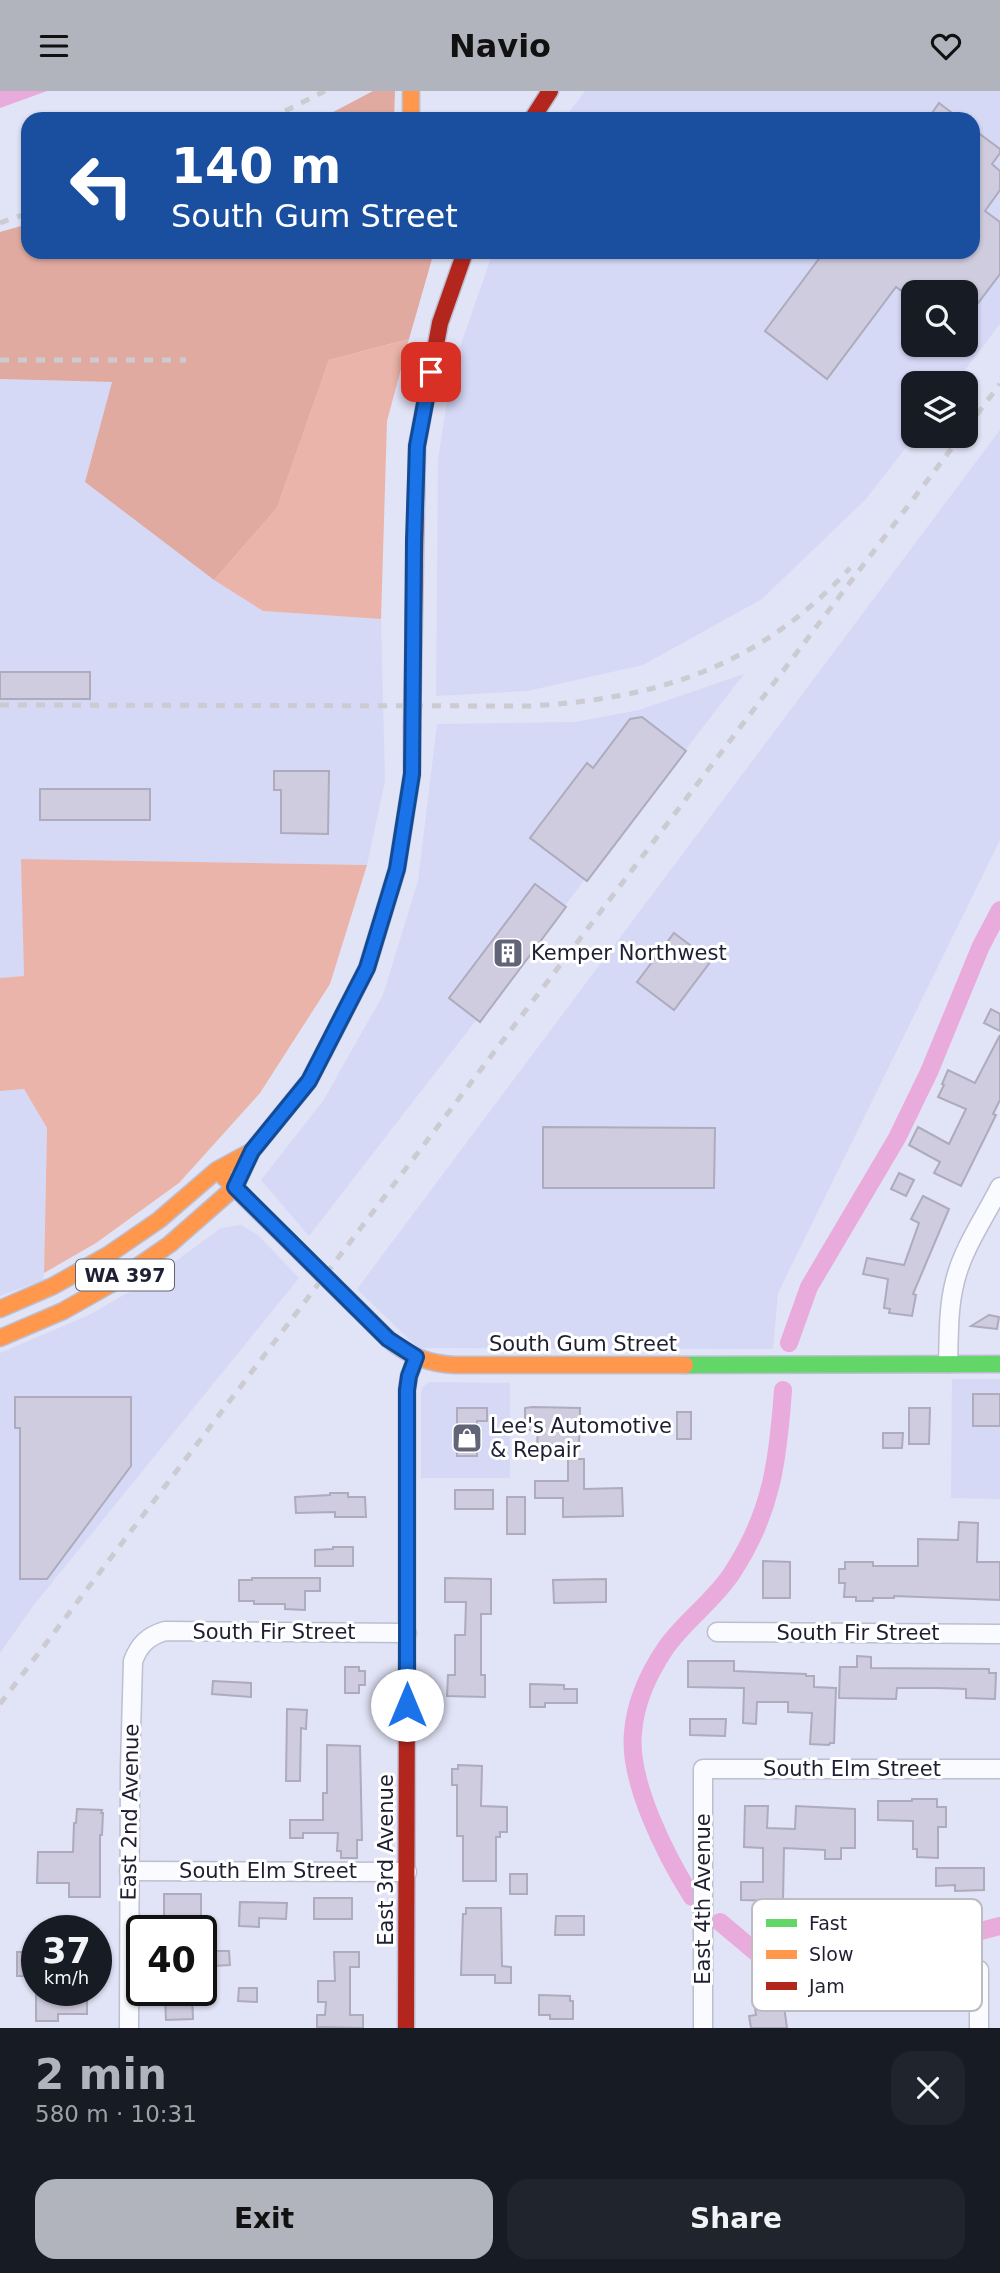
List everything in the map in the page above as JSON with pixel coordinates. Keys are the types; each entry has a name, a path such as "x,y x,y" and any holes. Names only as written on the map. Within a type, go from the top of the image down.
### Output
{"main road":[{"path":"411,91 411,112"},
{"path":"536,112 550,91"},
{"name":"WA 397","path":"0,1338 63,1311 118,1280 170,1244 235,1187 252,1151 309,1081 367,968 397,869 412,774 417,446 440,323 463,259"},
{"name":"WA 397","path":"0,1309 53,1286 108,1255 159,1220 217,1170 252,1151"},
{"name":"South Gum Street","path":"217,1170 388,1339 416,1357 438,1364 1000,1364"},
{"name":"East 3rd Avenue","path":"406,2028 407,1390 416,1357"}],"street":[{"path":"948,1363 950,1305 955,1279 998,1194"},
{"name":"South Fir Street","path":"145,1641 165,1631 407,1633"},
{"name":"South Fir Street","path":"717,1632 1000,1634"},
{"name":"East 2nd Avenue","path":"129,2028 133,1661 137,1650 145,1641"},
{"name":"South Elm Street","path":"703,1769 1000,1769"},
{"name":"East 4th Avenue","path":"703,1769 703,2028"},
{"name":"South Elm Street","path":"129,1871 407,1872"}],"shaded area":[{"path":"0,91 47,91 0,108"},
{"path":"373,91 395,91 394,112 333,112"},
{"path":"585,91 1000,91 1000,324 978,353 978,280 901,280 901,357 975,357 964,371 901,371 901,448 906,448 866,499 762,599 643,665 527,691 436,696 438,459 452,370 491,259 980,259 980,112 569,112"},
{"path":"21,226 21,259 432,259 409,339 329,360 277,508 214,580 85,482 112,382 0,379 0,232"},
{"path":"409,339 387,421 381,619 263,611 214,580 277,508 329,360"},
{"path":"0,379 112,382 85,482 214,580 263,611 381,619 385,781 367,865 22,859 24,977 0,978"},
{"path":"1000,430 1000,840 778,1293 773,1349 418,1348 357,1289"},
{"path":"744,674 309,1236 261,1180 323,1101 383,995 418,881 437,724 575,722 639,710"},
{"path":"21,859 367,865 330,984 260,1093 179,1183 96,1243 44,1273 47,1128 24,1089 0,1091 0,978 24,976"},
{"path":"24,1089 47,1128 44,1273 43,1280 0,1296 0,1091"},
{"path":"241,1225 258,1235 299,1278 33,1606 0,1653 0,1353 89,1315 150,1280 221,1228"},
{"path":"952,1379 1000,1379 1000,1499 951,1498"},
{"path":"429,1382 510,1383 510,1478 421,1478 421,1392"}],"building":[{"path":"939,103 951,112 933,112"},
{"path":"980,134 1000,149 992,164 1000,171 1000,190 985,211 1000,222 1000,274 978,303 978,280 901,280 901,291 896,287 827,379 765,331 819,259 980,259"},
{"path":"0,672 90,672 90,699 0,699"},
{"path":"642,717 686,751 587,881 530,838 587,763 593,768 630,719"},
{"path":"274,771 329,771 328,834 281,833 281,790 274,790"},
{"path":"40,789 150,789 150,820 40,820"},
{"name":"Kemper Northwest","path":"535,884 566,907 480,1022 449,998"},
{"path":"674,933 711,961 674,1010 637,982"},
{"path":"991,1009 1000,1014 1000,1031 984,1023"},
{"path":"1000,1035 1000,1100 993,1114 996,1115 961,1186 934,1173 940,1162 909,1145 918,1127 949,1144 966,1109 938,1097 948,1070 975,1083"},
{"path":"543,1127 715,1128 714,1188 543,1188"},
{"path":"899,1173 914,1180 906,1196 891,1189"},
{"path":"923,1196 949,1209 913,1294 916,1295 912,1316 889,1313 890,1309 884,1308 888,1279 863,1274 867,1258 904,1265 919,1223 911,1219"},
{"path":"989,1315 999,1317 997,1329 971,1326"},
{"path":"973,1394 1000,1394 1000,1426 973,1426"},
{"path":"15,1397 131,1397 131,1466 47,1579 20,1579 20,1428 15,1428"},
{"name":"Lee's Automotive & Repair","path":"457,1408 487,1408 487,1421 477,1421 477,1456 457,1456"},
{"path":"525,1408 580,1408 579,1445 537,1444 538,1432 525,1429"},
{"path":"909,1408 930,1408 929,1444 909,1444"},
{"path":"677,1412 691,1412 691,1439 677,1439"},
{"path":"883,1433 903,1433 902,1448 883,1448"},
{"path":"568,1459 584,1459 584,1489 622,1488 623,1516 563,1517 563,1498 535,1498 535,1481 568,1481"},
{"path":"455,1490 493,1490 493,1509 455,1509"},
{"path":"330,1493 365,1497 366,1517 335,1517 335,1512 296,1513 295,1497"},
{"path":"507,1497 525,1497 525,1534 507,1534"},
{"path":"959,1522 978,1523 977,1562 1000,1562 1000,1600 894,1596 873,1598 873,1601 856,1601 856,1597 844,1597 845,1583 839,1583 839,1569 845,1569 845,1562 873,1562 873,1566 918,1566 918,1539 958,1540"},
{"path":"353,1547 353,1566 315,1566 315,1550"},
{"path":"763,1561 790,1562 790,1598 763,1598"},
{"path":"320,1578 320,1591 305,1591 305,1610 285,1609 285,1604 239,1601 239,1580"},
{"path":"445,1578 491,1579 491,1614 481,1614 481,1675 485,1675 485,1697 447,1696 448,1675 455,1675 455,1635 465,1635 466,1602 445,1602"},
{"path":"606,1579 606,1602 554,1603 553,1580"},
{"path":"857,1656 871,1657 871,1668 989,1669 989,1673 996,1673 995,1699 966,1698 966,1689 937,1688 897,1688 896,1699 839,1698 840,1667 857,1667"},
{"path":"688,1661 734,1661 734,1671 806,1674 814,1676 814,1687 836,1688 834,1743 810,1744 812,1713 788,1712 788,1702 757,1702 756,1724 743,1723 744,1688 688,1687"},
{"path":"345,1667 359,1667 359,1671 365,1671 365,1685 359,1685 359,1693 345,1693"},
{"path":"213,1681 251,1683 251,1697 212,1694"},
{"path":"530,1684 564,1685 564,1689 577,1689 577,1703 545,1703 545,1707 530,1707"},
{"path":"287,1709 307,1710 306,1729 301,1728 300,1781 286,1781"},
{"path":"690,1719 726,1719 725,1736 690,1735"},
{"path":"327,1745 360,1746 362,1840 357,1840 357,1858 341,1858 341,1851 337,1851 338,1833 303,1833 303,1838 290,1838 290,1820 323,1820 323,1793 327,1793"},
{"path":"458,1765 482,1766 481,1806 507,1807 507,1832 500,1832 500,1837 496,1837 496,1881 463,1881 463,1836 457,1836 457,1785 452,1785 452,1769 458,1769"},
{"path":"937,1799 937,1807 946,1807 946,1827 938,1827 938,1858 917,1857 917,1849 913,1849 913,1821 878,1820 878,1801"},
{"path":"745,1806 768,1806 767,1828 795,1829 796,1806 855,1809 855,1848 841,1848 841,1859 825,1859 825,1850 784,1848 783,1899 741,1900 741,1882 763,1882 763,1848 744,1847"},
{"path":"77,1809 102,1810 103,1813 100,1835 100,1897 69,1897 69,1883 37,1883 38,1852 73,1852"},
{"path":"936,1868 984,1868 984,1890 955,1891 955,1885 936,1886"},
{"path":"510,1874 527,1874 527,1894 510,1894"},
{"path":"164,1894 201,1894 201,1915 164,1915"},
{"path":"314,1898 352,1898 352,1919 314,1919"},
{"path":"240,1902 287,1903 286,1919 259,1918 259,1927 239,1926"},
{"path":"466,1908 501,1908 502,1966 511,1967 511,1983 495,1983 495,1975 461,1975 463,1914 466,1914"},
{"path":"556,1916 584,1916 584,1935 555,1935"},
{"path":"217,1951 229,1951 230,1965 217,1966"},
{"path":"17,1952 21,1952 21,1976 17,1976"},
{"path":"334,1952 359,1952 359,1967 350,1967 350,2015 363,2015 363,2028 317,2027 317,2015 325,2015 326,2002 318,2002 318,1981 335,1981"},
{"path":"239,1988 257,1988 257,2002 238,2001"},
{"path":"539,1995 570,1996 570,2001 573,2001 573,2019 550,2019 550,2015 539,2015"},
{"path":"36,2006 87,2006 87,2014 58,2014 58,2021 36,2021"},
{"path":"165,2006 192,2006 193,2019 166,2020"},
{"path":"755,2011 785,2011 787,2028 751,2028 749,2016 756,2015"}],"waterway":[{"path":"789,1343 809,1287 897,1138 929,1072 981,946 1000,910"},
{"path":"692,1897 671,1861 643,1795 633,1752 634,1722 648,1678 659,1658 672,1639 725,1583 756,1529 771,1485 779,1440 783,1390"},
{"path":"720,1922 752,1949"},
{"path":"982,1931 1000,1926"}],"railway":[{"path":"283,112 325,91"},
{"path":"0,223 21,216"},
{"path":"0,360 186,360"},
{"path":"978,413 1000,384"},
{"path":"0,1704 952,448"},
{"path":"0,705 529,706 621,695 664,685 705,671 743,653 780,630 816,602 850,568"}],"traffic: fast":[{"path":"324,1052 367,968 397,869 412,774 412,727"},
{"path":"407,1664 407,1390 416,1358"},
{"path":"685,1365 1000,1364"}],"traffic: slow":[{"path":"411,91 411,112"},
{"path":"0,1338 63,1311 118,1280 170,1244 235,1187 252,1151 309,1081 324,1052"},
{"path":"0,1309 53,1286 108,1255 159,1220 217,1170 252,1151"},
{"path":"223,1176 388,1339 419,1358 455,1365 685,1365"}],"traffic: jam":[{"path":"536,112 550,91"},
{"path":"412,727 417,446 440,323 463,259"},
{"path":"406,2028 407,1664"}],"place":[{"name":"Kemper Northwest","path":"508,953"},
{"name":"Lee's Automotive & Repair","path":"467,1438"}],"route":[{"path":"407,1705 407,1390 416,1357 401,1350 388,1339 235,1187 252,1151 309,1081 367,968 397,869 412,774 417,446 431,372"}]}
